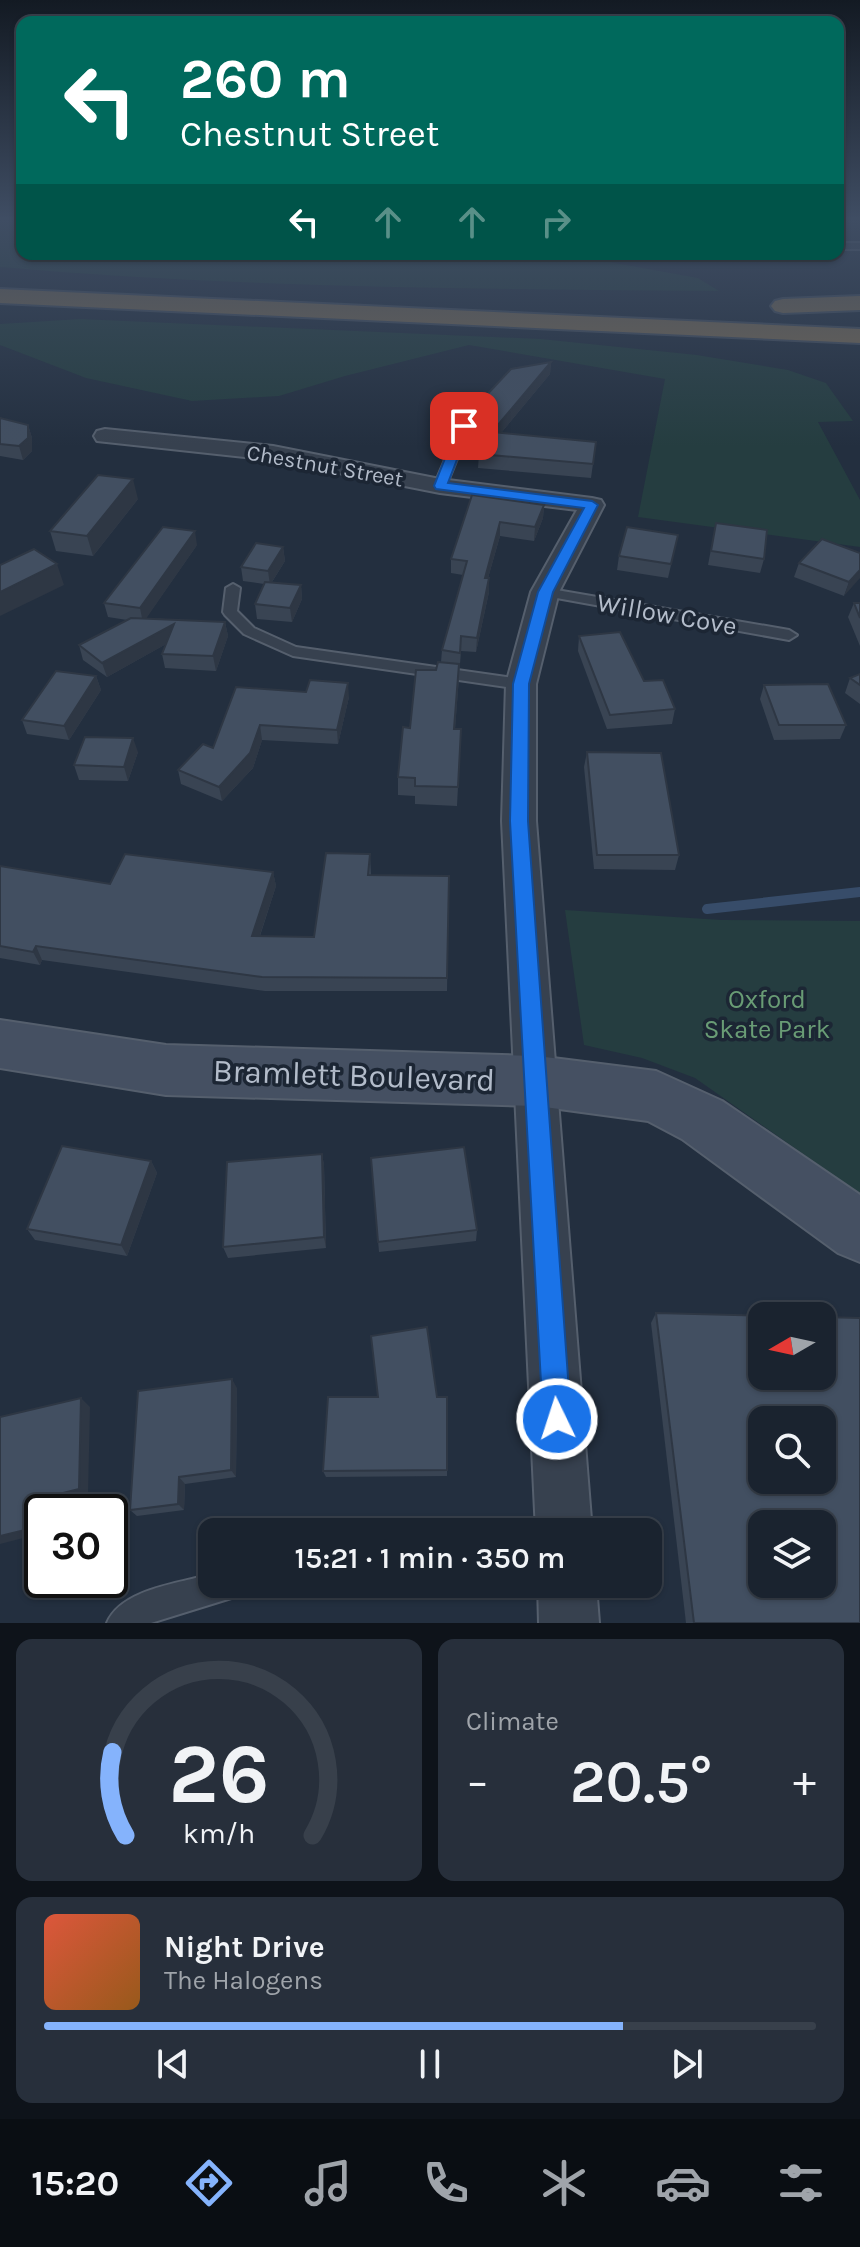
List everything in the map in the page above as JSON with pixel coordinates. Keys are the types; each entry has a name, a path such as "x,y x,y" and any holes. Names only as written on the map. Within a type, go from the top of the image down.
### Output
{"highway":[{"path":"328,295 860,319"},
{"path":"0,296 860,336"},
{"path":"761,307 860,303"},
{"path":"624,308 731,307"},
{"path":"554,323 758,347 831,359"}],"street":[{"name":"Chestnut Street","path":"105,436 273,453 440,486 592,505 545,592"},
{"path":"545,592 521,684 519,821 563,1518"},
{"name":"Bramlett Boulevard","path":"0,1044 166,1070 537,1081 656,1097 702,1120 860,1231"},
{"path":"568,1598 569,1623"}],"lane":[{"path":"440,486 474,402"},
{"path":"233,588 230,612 249,631 293,651 521,684"},
{"name":"Willow Cove","path":"545,592 789,635"},
{"path":"123,1623 142,1610 198,1593"}],"green space":[{"path":"80,319 541,339 697,355 788,370 826,383 853,421 818,422 860,500 860,547 638,517 665,379 469,345 279,396 192,401 86,378 0,345 0,324"},
{"name":"Oxford Skate Park","path":"565,910 722,920 860,921 860,1194 695,1078 642,1058 584,1045"}],"building":[{"path":"551,362 492,432 596,442 593,464 479,454 493,404 481,401 511,369"},
{"path":"0,418 28,425 28,438 19,446 0,444"},
{"path":"98,475 133,479 87,536 50,531"},
{"path":"472,495 544,505 535,527 500,522 485,578 489,578 477,638 461,636 460,653 442,650 467,561 451,559"},
{"path":"716,523 767,530 764,559 711,551"},
{"path":"163,527 195,531 140,608 104,603"},
{"path":"627,527 678,535 671,564 619,556"},
{"path":"822,539 860,553 860,570 849,582 799,563"},
{"path":"256,543 283,547 268,571 241,567"},
{"path":"34,549 57,564 0,592 0,565"},
{"path":"265,582 301,585 290,608 255,604"},
{"path":"854,603 860,603 860,618"},
{"path":"131,618 225,622 213,656 162,654 174,624 102,663 79,645"},
{"path":"620,632 644,681 663,680 675,709 610,715 579,636"},
{"path":"438,662 459,664 454,729 461,729 458,787 415,786 415,778 398,777 403,727 410,728 416,670 436,670"},
{"path":"56,671 96,676 64,726 22,720"},
{"path":"860,674 860,685 850,678"},
{"path":"310,680 348,683 337,730 260,725 250,753 219,787 178,770 203,744 213,748 236,687 306,692"},
{"path":"828,684 846,725 779,725 764,685"},
{"path":"85,737 133,738 124,767 74,765"},
{"path":"587,752 661,753 679,855 597,855"},
{"path":"326,853 370,854 368,875 449,876 447,978 262,977 36,946 33,952 0,946 0,866 110,884 125,854 273,872 252,936 314,937"},
{"path":"62,1146 151,1161 121,1245 27,1229"},
{"path":"464,1147 477,1230 378,1242 371,1158"},
{"path":"322,1154 324,1237 223,1247 227,1162"},
{"path":"656,1313 748,1315 748,1390 836,1390 836,1317 860,1318 860,1623 694,1623"},
{"path":"427,1327 437,1397 447,1397 447,1470 323,1471 328,1397 378,1397 371,1336"},
{"path":"232,1379 231,1470 179,1477 178,1504 130,1510 138,1391"},
{"path":"81,1398 79,1489 59,1494 24,1494 24,1530 0,1536 0,1417"}],"waterway":[{"path":"707,909 860,892"}],"route":[{"path":"464,426 440,486 592,505 545,592 521,684 519,821 557,1419"}]}
